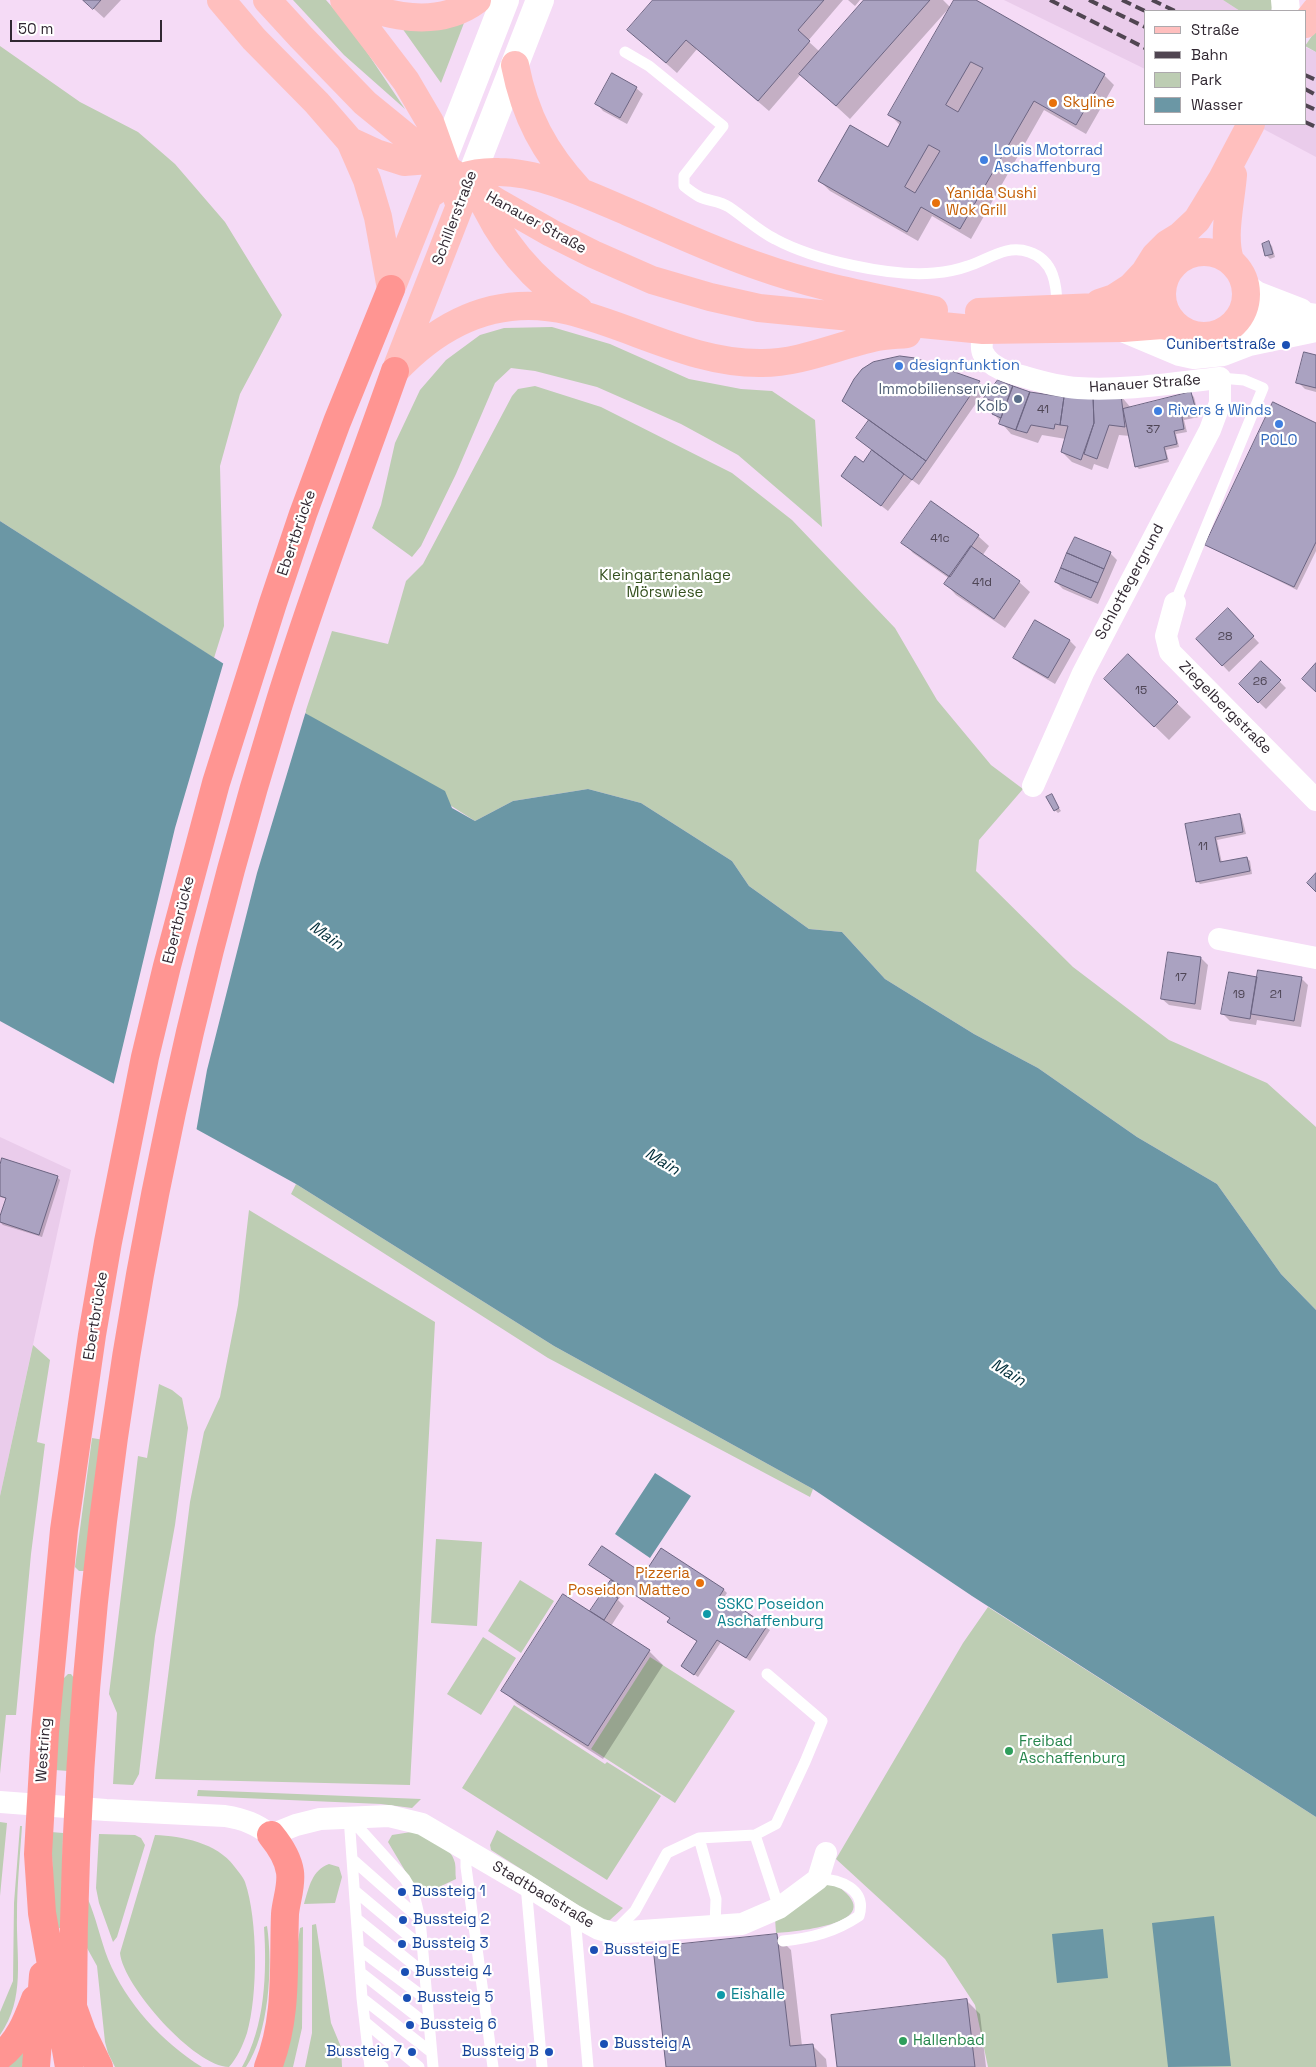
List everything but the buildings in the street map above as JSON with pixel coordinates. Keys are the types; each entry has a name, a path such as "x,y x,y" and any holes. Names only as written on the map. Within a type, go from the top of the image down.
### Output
{"highway":[{"name":"Schillerstraße","path":"337,422 391,290"},
{"name":"Schillerstraße","path":"74,2007 76,1858 94,1617 115,1437 145,1251 182,1067 206,967 252,795 278,705 338,527 395,371"},
{"name":"Ebertbrücke","path":"78,1433 111,1224 143,1067 167,966 216,783 244,693 279,585 337,422"},
{"name":"Westring","path":"69,2067 38,1879 38,1854 45,1732 64,1530 78,1433"},
{"path":"268,2067 279,2030 284,1992 285,1912 290,1874 287,1860 271,1835"},
{"path":"36,2066 42,1976 47,1936"},
{"path":"0,2056 18,2037 27,2020 42,1976"},
{"path":"74,2007 74,2067"},
{"path":"74,2007 82,2032 99,2067"}],"main road":[{"path":"221,0 254,39 317,103 350,141 367,180 378,217 391,290"},
{"name":"Hanauer Straße","path":"267,0 337,75 390,124 441,165 495,201 551,233 652,280 710,297 759,308 983,330 1123,328 1162,325 1177,328"},
{"path":"344,0 375,11 417,18 454,12 470,6 477,0"},
{"path":"344,0 406,81 430,122 457,158 499,232 519,259 567,303 595,320"},
{"name":"Schillerstraße","path":"395,371 460,206 457,158 505,0"},
{"name":"Schillerstraße","path":"391,290 429,195 457,158 486,138 540,0"},
{"path":"1306,23 1316,10"},
{"path":"515,64 519,85 533,125 546,149 580,191"},
{"path":"1194,253 1206,239 1234,174 1247,132"},
{"path":"1084,308 1114,298 1131,287 1145,272 1155,256 1197,220 1247,132"},
{"path":"350,141 376,153 404,162 457,158 497,171 511,172 580,191 760,267 835,288 948,314"},
{"path":"1230,260 1226,249 1226,237 1234,174"},
{"path":"1236,323 1244,306 1246,288 1238,268 1230,260 1213,252 1194,253 1179,260 1167,273 1162,284 1161,296 1166,313 1177,328 1197,336 1207,337 1228,330 1236,323 1247,319 1285,316 1314,321"},
{"path":"1246,288 1256,295 1314,321"},
{"name":"Hanauer Straße","path":"840,316 948,314 1121,306 1151,301 1161,296"},
{"path":"395,371 414,351 436,333 461,320 487,311 514,307 542,307 569,311 708,357 763,363 790,360 880,336 983,330"},
{"path":"1123,328 1180,352 1194,355 1216,354 1314,321"}],"street":[{"name":"Hanauer Straße","path":"983,330 982,351 989,361 1017,375 1057,385 1078,388 1129,387 1220,378"},
{"name":"Schlotfegergrund","path":"1033,786 1083,673 1210,430 1220,403 1220,378"},
{"name":"Ziegelbergstraße","path":"1175,603 1166,636 1170,652 1316,800"},
{"path":"1219,939 1316,958"},
{"path":"0,1802 225,1816 243,1819 257,1825 271,1835"},
{"name":"Stadtbadstraße","path":"271,1835 296,1825 320,1819 389,1816 422,1824 575,1916 599,1929 613,1933 742,1924 779,1908 818,1879"},
{"path":"818,1879 826,1853"}],"lane":[{"path":"625,52 649,66 723,126 684,176 684,186 699,196 726,205 773,238 796,249 827,259 884,270 934,273 969,266 1007,250 1029,252 1049,266 1054,277 1057,308"},
{"path":"1175,603 1263,388 1244,380 1220,378"},
{"path":"613,1933 635,1911 668,1853 700,1838 755,1835 776,1824 822,1721 767,1674"},
{"path":"349,1817 362,1998 369,2062 383,2067"},
{"path":"349,1817 405,1879 414,1894 420,1919 433,2067"},
{"path":"755,1835 779,1908"},
{"path":"700,1838 716,1899 715,1926"},
{"path":"466,1849 466,1867 493,2067"},
{"path":"353,1860 420,1919"},
{"path":"783,1941 831,1932 859,1916 862,1907 857,1894 846,1885 832,1879 818,1879"},
{"path":"526,1885 542,2067"},
{"path":"355,1891 422,1947"},
{"path":"575,1916 588,2067"},
{"path":"357,1919 424,1973"},
{"path":"359,1949 426,1999"},
{"path":"360,1972 429,2026"},
{"path":"362,1998 431,2052"},
{"path":"365,2022 419,2067"}],"shaded area":[{"path":"1004,0 1223,0 1238,10 1144,10 1144,69"},
{"path":"1306,47 1316,52 1316,157 1256,125 1306,125"},
{"path":"0,1137 71,1170 0,1496"}],"green space":[{"path":"293,0 326,0 350,27 405,109 344,55"},
{"path":"1223,0 1274,0 1271,10 1238,10"},
{"path":"464,23 441,83 402,28"},
{"path":"1316,30 1316,52 1306,47"},
{"path":"0,46 80,102 138,132 175,164 225,222 282,315 240,394 220,466 224,626 214,658 0,521"},
{"path":"552,327 610,344 689,379 741,389 772,391 815,420 822,527 738,455 681,424 597,387 535,371 511,368 495,383 456,474 421,546 412,557 372,528 381,505 395,443 420,390 446,360 480,335 504,328"},
{"name":"Kleingartenanlage Mörswiese","path":"535,386 601,407 732,473 792,520 895,628 937,700 991,765 1023,789 979,840 976,871 1073,967 1169,1040 1267,1083 1316,1127 1316,1310 1281,1274 1217,1184 1137,1137 1038,1068 974,1034 885,979 842,932 809,929 749,886 732,861 641,803 588,789 513,801 475,821 305,713 332,631 388,644 406,581 423,564 512,396 518,389"},
{"path":"296,1184 554,1346 813,1489 810,1497 548,1358 291,1194"},
{"path":"249,1210 435,1322 410,1785 155,1779 190,1502 204,1432 220,1397 238,1305"},
{"path":"33,1345 50,1360 37,1442 45,1444 31,1554 16,1715 6,1715 0,1774 0,1496"},
{"path":"159,1384 172,1390 182,1398 188,1428 175,1525 155,1636 139,1774 133,1785 113,1784 117,1713 109,1694 138,1456 147,1458"},
{"path":"92,1438 104,1440 84,1571 79,1571 75,1567"},
{"path":"436,1539 482,1542 477,1626 431,1623"},
{"path":"520,1580 554,1601 521,1653 488,1631"},
{"name":"Freibad Aschaffenburg","path":"988,1607 1316,1817 1316,2067 988,2067 975,2005 945,1959 836,1859 963,1643"},
{"path":"483,1637 516,1658 481,1715 447,1694"},
{"path":"650,1657 735,1711 675,1803 591,1749"},
{"path":"68,1674 71,1674 74,1678 68,1771 55,1770 63,1679"},
{"path":"514,1705 605,1764 607,1762 661,1796 607,1880 462,1788"},
{"path":"198,1790 421,1799 412,1808 381,1804 197,1796"},
{"path":"0,1822 7,1823 0,1896"},
{"path":"20,1826 22,1826 17,1904 17,1992 8,2021 0,2035 0,2012 13,1981 14,1903"},
{"path":"497,1830 623,1908 610,1920 603,1921 491,1850 490,1845"},
{"path":"51,1832 63,1833 61,1926 57,1929 55,1927"},
{"path":"411,1832 431,1838 449,1851 455,1863 456,1879 420,1896 388,1842 392,1835"},
{"path":"99,1834 135,1835 141,1838 145,1845 117,1937 113,1942 99,1903 96,1888"},
{"path":"155,1835 187,1839 209,1846 227,1858 245,1882 252,1916 255,1979 251,2017 247,2033 242,2047 229,2067 215,2063 198,2054 180,2040 147,2004 124,1967 120,1953"},
{"path":"329,1864 339,1867 342,1877 335,1903 304,1904 315,1875"},
{"path":"833,1883 849,1896 854,1907 849,1915 838,1922 822,1927 776,1933 775,1918 814,1885"},
{"path":"87,1897 108,1959 135,2006 173,2046 202,2067 115,2067 105,2042 97,1966 87,1948"},
{"path":"316,1924 331,2023 341,2047 342,2067 305,2067 312,2033 312,1925"},
{"path":"267,1926 269,1979 264,2018 254,2053 246,2067 242,2067 250,2051 260,2017 265,1963 264,1927"},
{"path":"303,1927 302,2028 293,2067 280,2067 300,1928"},
{"path":"26,2048 22,2067 0,2067"}],"water":[{"name":"Main","path":"0,521 235,671 305,713 445,791 452,808 475,821 513,801 588,789 641,803 732,861 749,886 809,929 842,932 885,979 974,1034 1038,1068 1137,1137 1217,1184 1281,1274 1316,1310 1316,1817 972,1596 813,1489 554,1346 296,1184 0,1021"},
{"path":"655,1473 691,1496 650,1558 615,1534"},
{"path":"1214,1916 1231,2066 1168,2067 1152,1923"},
{"path":"1103,1929 1108,1978 1057,1983 1052,1934"}],"pier":[{"path":"224,661 306,711 257,873 207,1070 196,1132 113,1087 175,828"}],"railway":[{"path":"1050,0 1144,47"},
{"path":"1089,0 1144,27"},
{"path":"1122,0 1144,11"},
{"path":"1152,0 1173,10"},
{"path":"1306,75 1316,80"},
{"path":"1306,90 1316,95"},
{"path":"1306,105 1316,110"},
{"path":"1306,122 1316,127"}],"place":[{"name":"Skyline","path":"1053,103"},
{"name":"Louis Motorrad Aschaffenburg","path":"984,160"},
{"name":"Yanida Sushi Wok Grill","path":"936,203"},
{"name":"Cunibertstraße","path":"1286,345"},
{"name":"designfunktion","path":"899,366"},
{"name":"Immobilienservice Kolb","path":"1018,399"},
{"name":"Rivers & Winds","path":"1158,411"},
{"name":"POLO","path":"1279,424"},
{"name":"Pizzeria Poseidon Matteo","path":"700,1583"},
{"name":"SSKC Poseidon Aschaffenburg","path":"707,1614"},
{"name":"Freibad Aschaffenburg","path":"1009,1751"},
{"name":"Bussteig 1","path":"402,1892"},
{"name":"Bussteig 2","path":"403,1920"},
{"name":"Bussteig 3","path":"402,1944"},
{"name":"Bussteig E","path":"594,1950"},
{"name":"Bussteig 4","path":"405,1972"},
{"name":"Eishalle","path":"721,1995"},
{"name":"Bussteig 5","path":"407,1998"},
{"name":"Bussteig 6","path":"410,2025"},
{"name":"Hallenbad","path":"903,2041"},
{"name":"Bussteig A","path":"604,2044"},
{"name":"Bussteig 7","path":"412,2052"},
{"name":"Bussteig B","path":"549,2052"}]}
